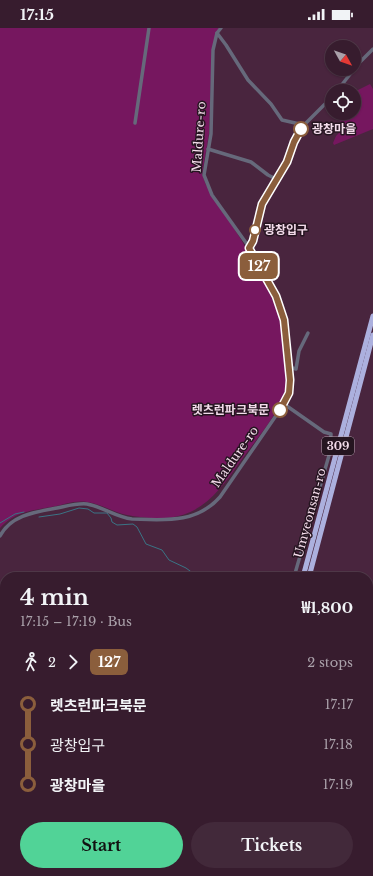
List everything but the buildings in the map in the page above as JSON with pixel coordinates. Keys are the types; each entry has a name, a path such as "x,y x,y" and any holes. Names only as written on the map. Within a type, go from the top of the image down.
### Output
{"highway":[{"name":"Umyeonsan-ro","path":"304,572 373,316"},
{"name":"Umyeonsan-ro","path":"310,572 373,335"}],"street":[{"path":"135,123 149,28"},
{"name":"Maldure-ro","path":"0,536 3,529 17,518 74,505 86,504 98,507 126,519 170,520 190,517 213,504 220,497 284,404 289,393 289,366 284,320 276,296 249,248 212,195 204,175 210,134 213,50 217,33 221,28"},
{"path":"217,33 248,80 267,100 282,120 304,125"},
{"path":"342,84 358,64 373,49"},
{"path":"249,248 253,241 262,204 287,162 294,142 304,125 325,104"},
{"path":"208,149 251,162 276,179"},
{"path":"289,366 296,369 299,351 308,333"},
{"path":"284,404 324,432 330,434 329,458 295,572"}],"shaded area":[{"path":"0,28 219,28 212,50 209,134 202,174 206,185 252,257 274,304 283,332 287,376 282,400 266,428 218,491 190,512 179,516 166,518 146,518 122,514 92,503 78,502 18,515 6,522 0,528"},
{"path":"370,84 373,89 373,129 334,145 333,143 336,136 344,128 340,120 361,120 361,88"}],"waterway":[{"path":"39,517 60,514 79,508 88,509 94,513 107,513 112,522 117,525 133,524 137,527 146,544 162,550 169,560 191,572"},
{"path":"0,523 15,514 24,512"}],"bus line":[{"name":"127","path":"280,410 289,393 290,380 284,320 276,296 249,248 253,241 256,223 262,204 287,162 294,142 301,129"}],"place":[{"name":"광창마을","path":"301,129"},
{"name":"광창입구","path":"255,230"},
{"name":"렛츠런파크북문","path":"280,410"}]}
